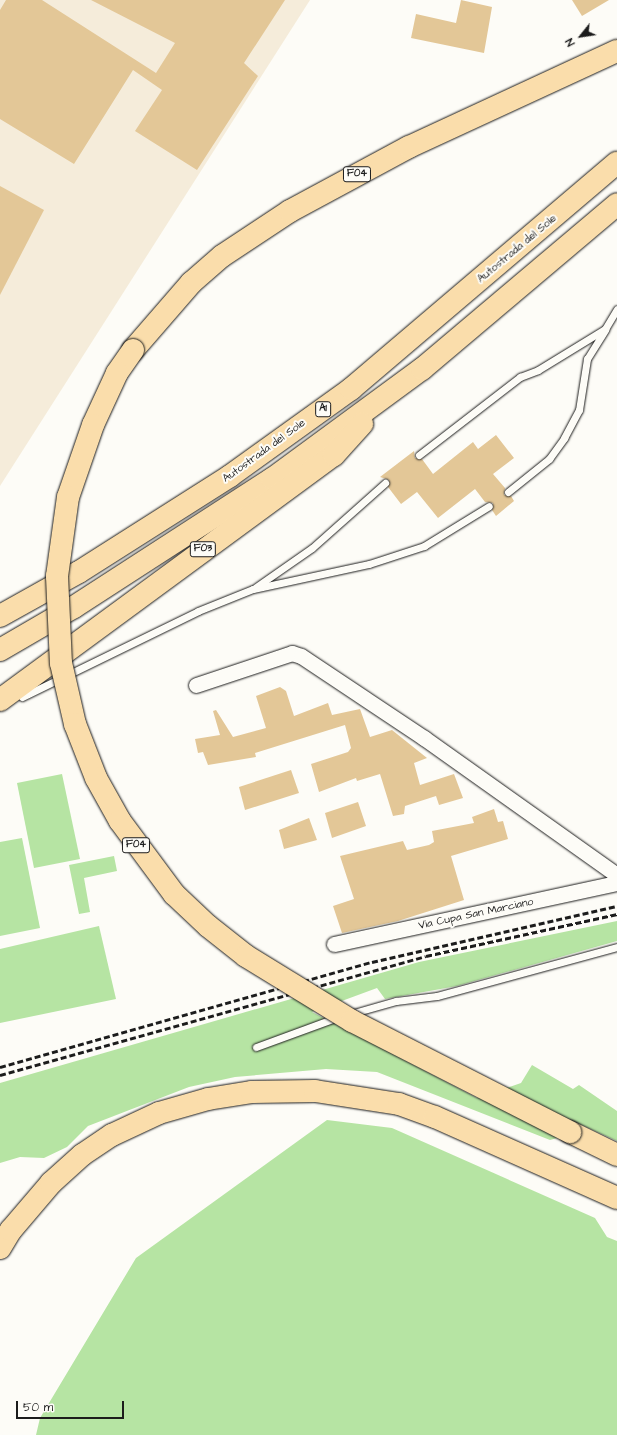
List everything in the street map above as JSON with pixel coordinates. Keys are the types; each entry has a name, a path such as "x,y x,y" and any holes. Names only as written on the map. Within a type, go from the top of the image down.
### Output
{"highway":[{"name":"F04","path":"617,51 408,147 290,211 222,256 191,283 133,350 117,373 93,425 68,497 57,576 61,663 73,716 96,778 110,803 150,864 174,894 208,926 246,956 352,1021 617,1155"},
{"name":"Autostrada del Sole","path":"0,616 79,572 230,476 350,389 617,163"},
{"name":"A1","path":"0,650 74,607 272,479 396,388 617,204"},
{"name":"F03","path":"0,700 334,455 396,388"},
{"path":"0,1248 11,1230 51,1184 82,1155 112,1135 159,1113 208,1099 252,1092 315,1091 399,1104 435,1116 617,1198"}],"street":[{"path":"196,685 292,653 301,656 424,738 617,875"},
{"name":"Via Cupa San Marciano","path":"334,944 617,883"}],"lane":[{"path":"508,492 549,459 564,438 579,410 587,360 617,310"},
{"path":"419,455 520,377 538,370 605,329"},
{"path":"253,589 312,548 385,483"},
{"path":"0,706 184,617 253,589 369,564 424,546 488,506"},
{"path":"256,1047 319,1023 386,1004 436,996 617,946"}],"shaded area":[{"path":"0,0 310,0 0,486"}],"green space":[{"path":"62,774 80,859 34,868 17,783"},
{"path":"22,838 40,928 0,936 0,842"},
{"path":"114,856 117,871 84,878 90,912 79,914 69,865"},
{"path":"617,921 617,941 457,986 385,999 377,988 312,1012 477,1098 521,1083 532,1065 573,1089 579,1085 617,1111 617,1141 566,1118 561,1137 550,1140 377,1072 326,1069 235,1077 189,1087 88,1126 67,1147 44,1158 20,1157 0,1163 0,1083 419,962"},
{"path":"99,926 116,999 0,1023 0,949"},
{"path":"327,1120 392,1128 595,1218 607,1237 617,1241 617,1435 36,1435 40,1418 136,1258"}],"building":[{"path":"6,0 42,0 156,73 175,43 91,0 285,0 244,63 258,76 197,170 135,131 162,90 133,70 74,164 0,119 0,10"},
{"path":"461,0 492,7 484,53 411,38 416,14 456,23"},
{"path":"572,0 609,0 582,16"},
{"path":"0,186 44,210 0,295"},
{"path":"496,435 514,458 493,474 505,488 504,495 511,496 514,501 496,516 492,510 493,503 485,502 475,489 438,518 417,492 401,504 388,487 389,480 380,477 414,451 415,458 422,459 433,474 473,442 478,449"},
{"path":"280,687 286,691 294,716 328,703 332,715 360,709 370,737 392,730 427,758 414,763 420,785 454,774 463,798 439,805 436,796 405,806 404,814 393,816 380,774 357,781 356,778 319,792 311,764 348,752 351,748 345,725 255,753 256,757 208,765 203,752 198,753 195,739 220,735 213,711 216,710 233,737 266,728 256,696"},
{"path":"291,770 299,793 245,810 239,787"},
{"path":"358,802 366,826 332,838 325,813"},
{"path":"494,809 498,822 503,821 508,839 451,856 464,900 398,921 342,933 333,906 354,899 340,856 403,841 407,850 429,845 434,842 432,831 474,823 472,817"},
{"path":"309,818 317,840 284,849 279,830"}],"railway":[{"path":"0,1067 372,962 617,906"},
{"path":"0,1075 426,956 617,914"}]}
